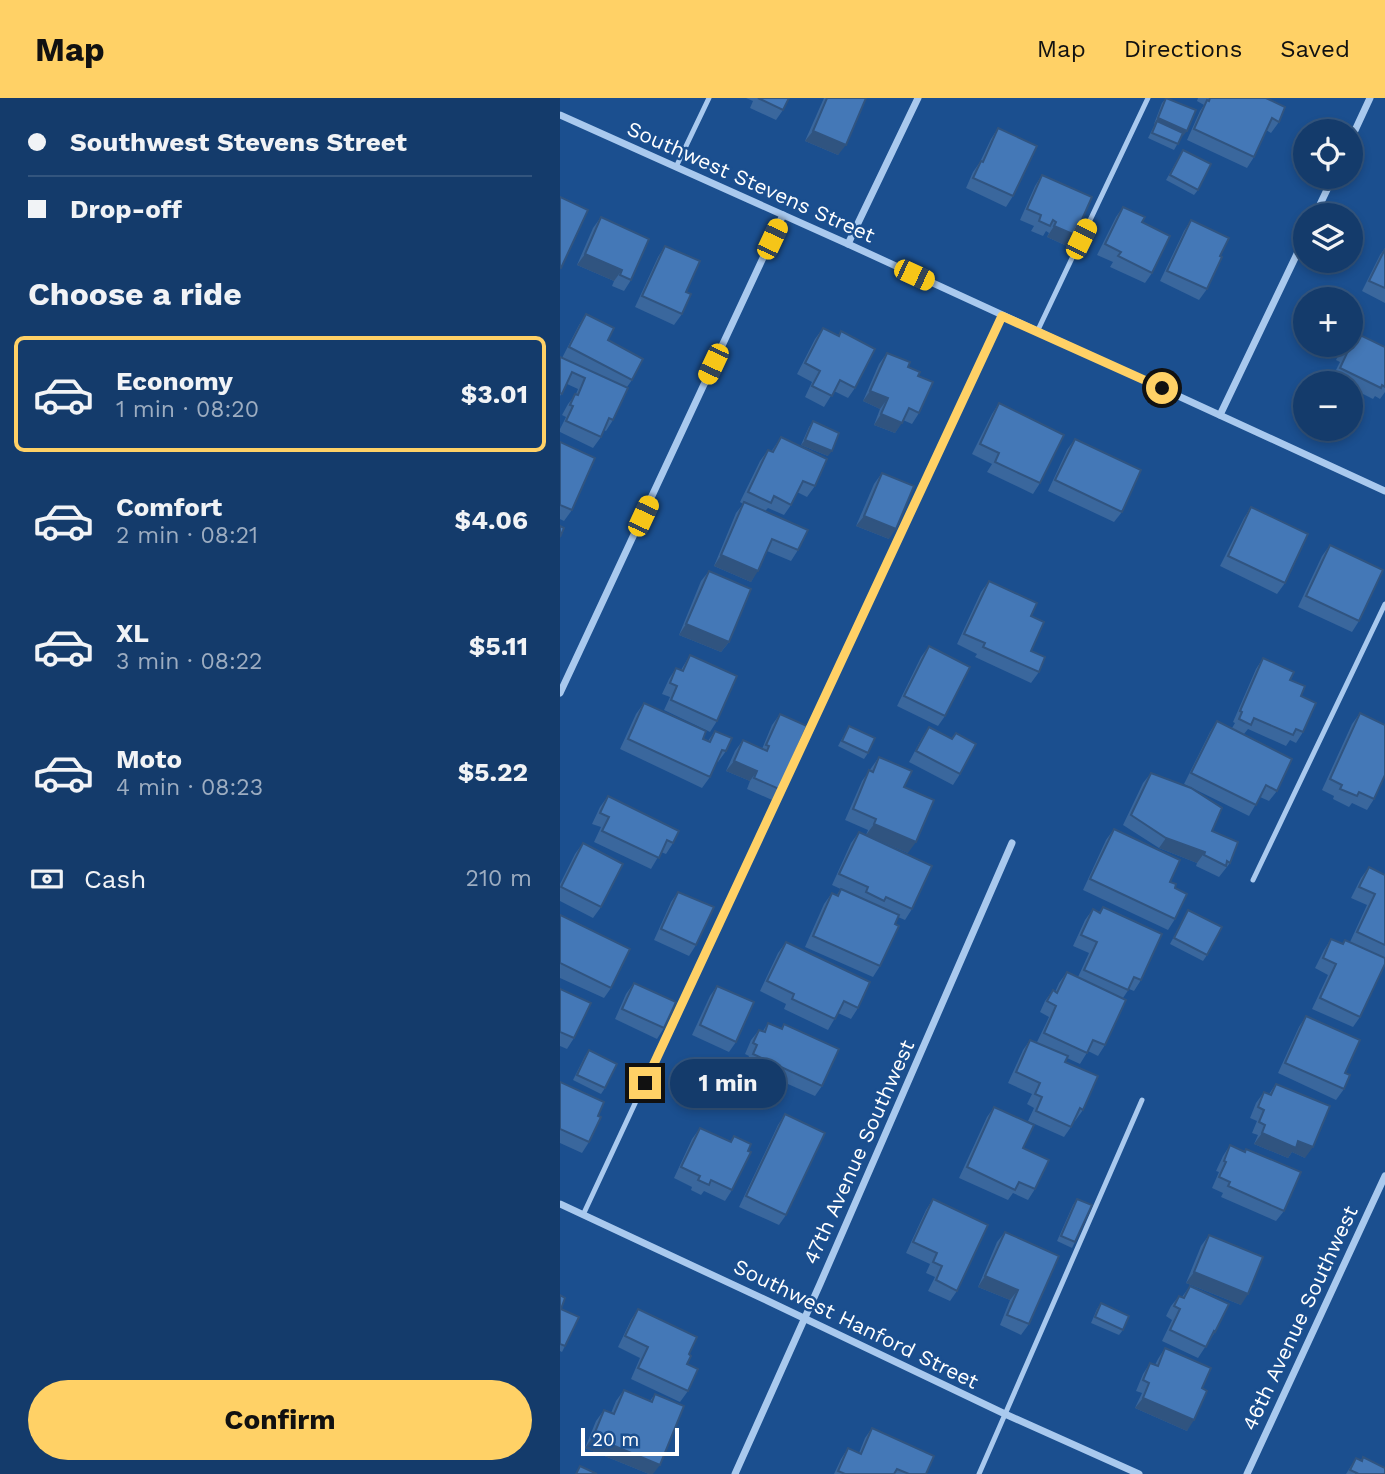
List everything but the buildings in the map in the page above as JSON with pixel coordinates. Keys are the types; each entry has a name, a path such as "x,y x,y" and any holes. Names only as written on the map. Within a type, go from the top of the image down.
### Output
{"street":[{"path":"848,244 918,98"},
{"path":"1360,119 1370,98"},
{"name":"Southwest Stevens Street","path":"560,115 1385,491"},
{"path":"560,693 783,215"},
{"path":"1220,415 1293,262"},
{"name":"47th Avenue Southwest","path":"735,1474 1013,843"},
{"name":"46th Avenue Southwest","path":"1247,1474 1385,1176"},
{"name":"Southwest Hanford Street","path":"560,1204 1005,1415 1139,1474"}],"lane":[{"path":"676,167 709,98"},
{"path":"1037,332 1148,98"},
{"path":"583,1215 1002,316"},
{"path":"1253,880 1385,604"},
{"path":"979,1474 1142,1100"}],"route":[{"path":"645,1083 1002,316 1162,388"}]}
